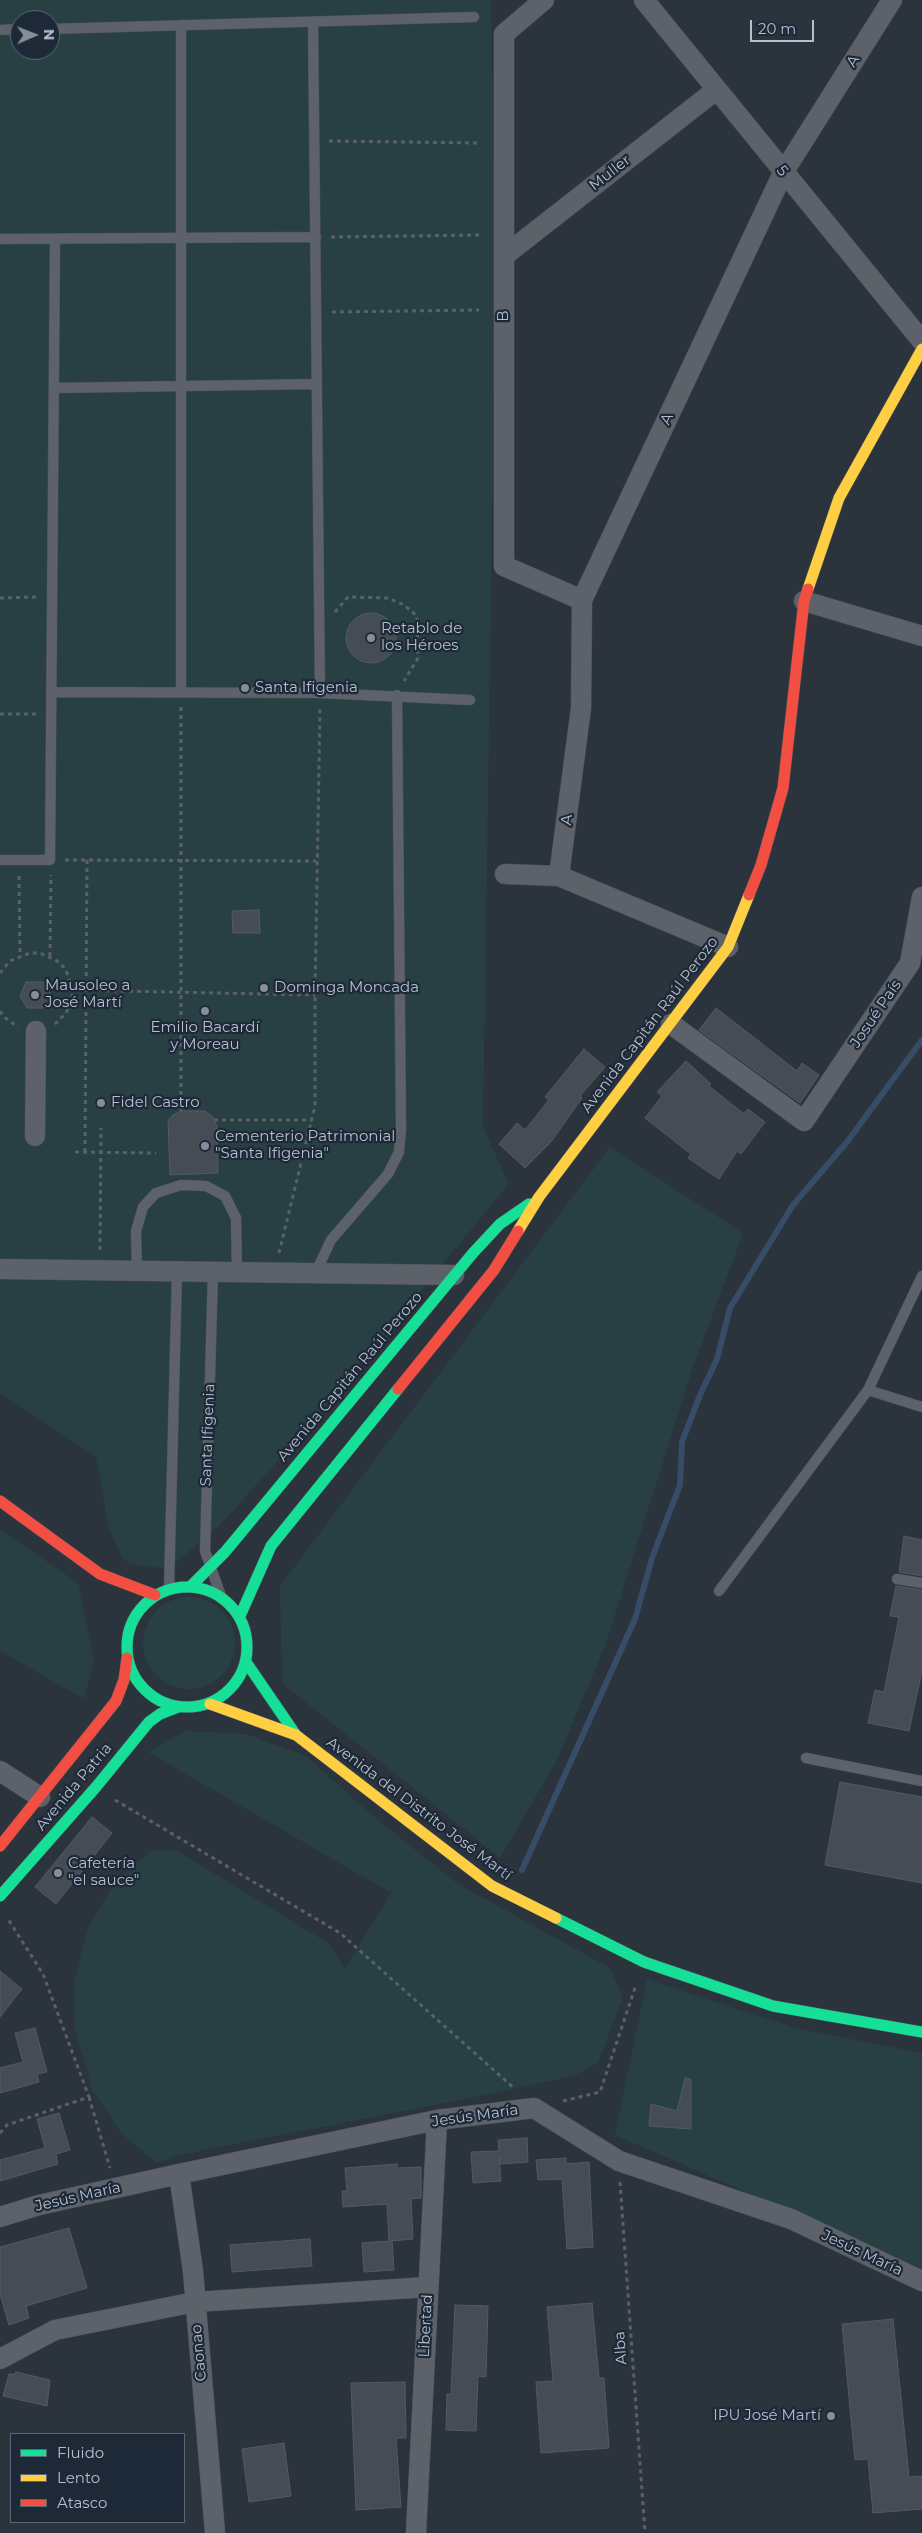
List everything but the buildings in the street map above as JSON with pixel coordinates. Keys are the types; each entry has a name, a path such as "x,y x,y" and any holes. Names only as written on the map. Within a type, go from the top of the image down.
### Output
{"main road":[{"name":"Avenida Capitán Raúl Perozo","path":"240,1616 271,1546 494,1270 539,1197 728,947 761,865 783,788 804,601 839,498 922,349"},
{"name":"Avenida Capitán Raúl Perozo","path":"192,1585 210,1569 473,1253 500,1224 539,1197"},
{"path":"473,1253 485,1249 492,1250 496,1257 494,1270"},
{"path":"0,1501 100,1574 155,1596"},
{"path":"100,1574 110,1590"},
{"path":"123,1615 128,1633 127,1658 136,1681 155,1699 178,1708 192,1708 210,1704 233,1687 246,1662 248,1645 245,1628 240,1616 221,1596 206,1588 192,1585 169,1589 155,1596 138,1612 128,1633"},
{"name":"Avenida Patria","path":"0,1846 116,1700 124,1680 127,1658"},
{"name":"Avenida del Distrito José Martí","path":"246,1662 296,1735"},
{"name":"Avenida del Distrito José Martí","path":"210,1704 296,1735 492,1886 644,1962 773,2006 922,2032"},
{"name":"Avenida Patria","path":"0,1896 96,1787 149,1722 160,1714 178,1708"}],"street":[{"name":"B","path":"544,0 504,34 504,566 582,600"},
{"name":"5","path":"644,0 783,173 922,341"},
{"name":"A","path":"559,876 581,708 582,600 783,173 892,0"},
{"name":"Muller","path":"504,256 716,90"},
{"path":"804,601 922,636"},
{"path":"504,874 559,876 728,947"},
{"name":"Josué País","path":"671,1024 804,1121 910,963 922,897"},
{"path":"35,1136 36,1031"},
{"path":"0,1269 454,1275"},
{"path":"0,1771 40,1797"},
{"name":"Jesús María","path":"0,2217 179,2174 437,2120 534,2108 619,2161 791,2219 922,2281"},
{"name":"Libertad","path":"416,2533 437,2120"},
{"name":"Caonao","path":"179,2174 193,2271 215,2533"},
{"path":"0,2359 55,2330 195,2302 428,2287"}],"lane":[{"path":"60,29 474,17"},
{"path":"313,21 320,693"},
{"path":"181,25 181,692"},
{"path":"0,239 316,237"},
{"path":"0,860 50,860 55,238"},
{"path":"54,388 317,384"},
{"path":"52,692 320,693 397,695 470,700"},
{"path":"315,1274 331,1240 388,1174 399,1152 401,1128 397,695"},
{"path":"137,1271 136,1231 143,1208 156,1193 181,1185 206,1186 225,1196 236,1218 237,1273"},
{"path":"169,1589 177,1272"},
{"name":"Santa Ifigenia","path":"213,1272 205,1551 221,1596"},
{"path":"719,1591 868,1390 922,1276"},
{"path":"868,1390 922,1407"},
{"path":"897,1578 922,1583"},
{"path":"806,1758 922,1782"}],"path":[{"path":"314,141 478,143"},
{"path":"316,237 479,235"},
{"path":"316,312 479,310"},
{"path":"0,598 53,597"},
{"path":"320,630 348,597 388,598 404,605 417,616 418,658 397,695"},
{"path":"181,692 181,1111"},
{"path":"274,1273 315,1106 314,995 320,693"},
{"path":"0,714 52,714"},
{"path":"50,956 50,860 316,862"},
{"path":"85,1152 87,860"},
{"path":"20,861 20,955"},
{"path":"0,973 10,961 20,955 40,953 50,956 66,970 71,980"},
{"path":"73,990 314,995"},
{"path":"214,1120 312,1120"},
{"path":"100,1271 101,1128"},
{"path":"75,1152 156,1152"},
{"path":"96,1787 340,1933 473,2050 534,2108 600,2092 644,1962"},
{"path":"4,1912 43,1974 89,2097 116,2188"},
{"path":"0,2133 7,2125 89,2097"},
{"name":"Alba","path":"619,2161 645,2533"}],"green space":[{"name":"Santa Ifigenia","path":"0,0 491,0 496,264 483,1127 509,1184 297,1440 219,1526 168,1569 131,1564 122,1558 109,1529 96,1457 0,1393","holes":["181,1111 205,1111 217,1127 218,1173 170,1175 169,1133 173,1115"]},
{"path":"610,1147 743,1233 691,1373 605,1646 557,1760 500,1858 282,1683 280,1586"},
{"path":"0,1529 78,1583 94,1659 84,1699 0,1651"},
{"path":"189,1597 206,1601 221,1611 231,1626 235,1643 231,1660 221,1675 206,1685 189,1689 172,1685 157,1675 147,1660 143,1643 147,1626 157,1611 172,1601"},
{"path":"185,1731 246,1734 306,1756 367,1811 458,1884 610,1968 623,1998 598,2063 573,2076 174,2156 157,2163 122,2134 93,2091 75,2031 74,1984 87,1930 115,1882 152,1850 176,1850 328,1943 345,1969 391,1893 148,1752"},
{"path":"647,1979 795,2028 922,2053 922,2269 615,2135"}],"waterway":[{"path":"522,1870 635,1619 652,1558 680,1485 682,1442 700,1395 717,1359 730,1308 793,1205 847,1142 922,1040"}],"traffic: fast":[{"path":"192,1585 225,1552 473,1253 500,1224 529,1204"},
{"path":"240,1616 271,1546 398,1389"},
{"path":"187,1587 210,1591 230,1604 243,1624 247,1647 243,1670 230,1690 210,1703 187,1707 164,1703 144,1690 131,1670 127,1647 131,1624 144,1604 164,1591 187,1587"},
{"path":"246,1662 296,1735"},
{"path":"0,1896 96,1787 149,1722 160,1714 178,1707"},
{"path":"556,1918 644,1962 773,2006 922,2032"}],"traffic: slow":[{"path":"808,589 839,498 922,349"},
{"path":"518,1231 539,1197 728,947 749,895"},
{"path":"210,1704 296,1735 492,1886 556,1918"}],"traffic: jam":[{"path":"749,895 761,865 783,788 804,601 808,589"},
{"path":"398,1389 494,1270 518,1231"},
{"path":"0,1501 100,1574 155,1595"},
{"path":"0,1846 116,1701 124,1680 127,1658"}],"place":[{"name":"Retablo de los Héroes","path":"371,638"},
{"name":"Santa Ifigenia","path":"245,688"},
{"name":"Dominga Moncada","path":"264,988"},
{"name":"Mausoleo a José Martí","path":"35,995"},
{"name":"Emilio Bacardí y Moreau","path":"205,1011"},
{"name":"Fidel Castro","path":"101,1103"},
{"name":"Cementerio Patrimonial \"Santa Ifigenia\"","path":"205,1146"},
{"name":"Cafetería \"el sauce\"","path":"58,1873"},
{"name":"IPU José Martí","path":"831,2416"}]}
